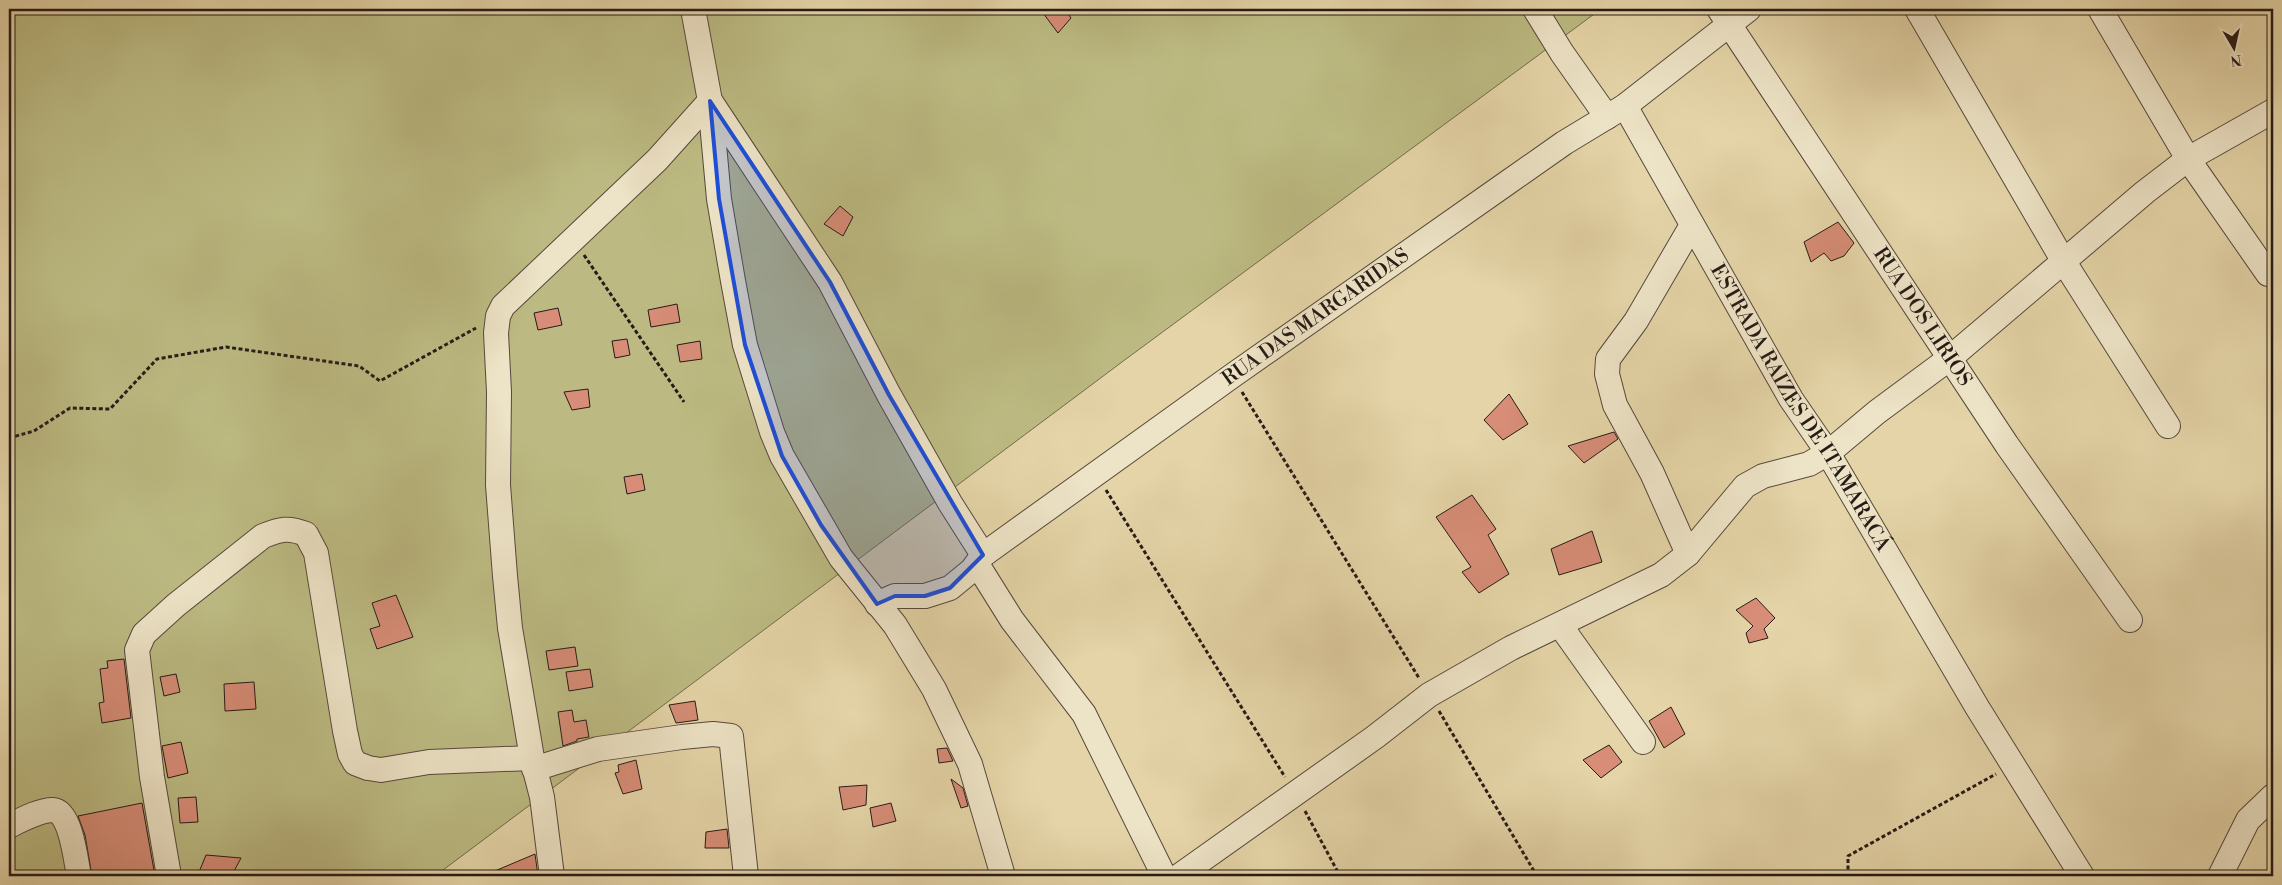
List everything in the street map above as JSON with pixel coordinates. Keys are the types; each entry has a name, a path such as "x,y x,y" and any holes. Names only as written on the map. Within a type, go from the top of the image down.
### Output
{"street":[{"path":"693,9 710,101 719,199 745,344 759,393 782,456 841,558 895,626 915,655 952,723 970,764 1003,876"},
{"name":"ESTRADA RAIZES DE ITAMARACÁ","path":"1535,9 1562,54 1616,112 1692,225 1791,399 1828,453 1977,707 2082,876"},
{"name":"RUA DAS MARGARIDAS","path":"877,604 895,596 924,596 950,588 960,581 980,560 1232,376 1564,143 1616,112 1724,17 1749,9"},
{"path":"1917,9 2064,262 2168,426"},
{"path":"2100,9 2188,159 2268,274"},
{"name":"RUA DOS LIRIOS","path":"1724,17 2007,445 2130,620"},
{"path":"552,876 542,797 533,764 510,628 498,485 499,392 496,333 498,316 503,306 513,295 574,240 657,160 710,101"},
{"path":"710,101 830,282 889,395 950,503 1012,620 1084,714 1164,876"},
{"path":"1179,876 1429,695 1511,648 1662,575 1688,554 1745,486 1762,476 1809,464 1828,453 1877,412 1950,358 2145,192 2188,159 2273,111"},
{"path":"1688,554 1652,473 1615,405 1607,374 1608,359 1636,320 1692,225"},
{"path":"169,876 152,778 137,650 144,634 176,605 263,536 278,530 292,528 306,534 316,553 345,731 350,754 355,763 381,770 429,762 533,764 598,749 682,737 713,734 731,736 746,876"},
{"path":"1560,625 1643,742"},
{"path":"2220,876 2248,820 2273,796"},
{"path":"9,826 42,812 54,810 62,814 68,825 79,876"}],"path":[{"path":"574,240 684,402"},
{"path":"9,438 34,431 70,408 110,409 157,359 226,347 359,366 380,381 414,364 498,316"},
{"path":"1232,376 1429,695 1536,876"},
{"path":"1096,475 1295,793 1340,876"},
{"path":"1848,876 1848,856 2012,765"}],"highlighted area":[{"path":"710,101 830,282 889,395 983,555 950,588 925,596 895,596 877,604 821,525 782,456 745,345 719,199"}],"shaded area":[{"path":"9,9 1601,9 1126,359 435,876 9,876"}],"building":[{"path":"1040,9 1065,9 1071,18 1058,33"},
{"path":"840,206 853,217 843,236 824,224"},
{"path":"1838,222 1854,243 1844,256 1831,261 1824,253 1811,262 1804,242"},
{"path":"677,304 680,322 651,327 648,310"},
{"path":"558,308 562,325 538,330 534,313"},
{"path":"627,339 630,355 615,358 612,341"},
{"path":"700,341 702,359 680,362 677,345"},
{"path":"588,389 590,407 572,410 564,392"},
{"path":"1509,394 1528,424 1503,440 1484,420"},
{"path":"1614,432 1618,439 1584,463 1568,446"},
{"path":"642,474 645,490 627,494 624,477"},
{"path":"1472,495 1496,529 1488,535 1509,574 1479,593 1462,572 1471,567 1436,517"},
{"path":"1592,531 1602,562 1559,575 1551,549"},
{"path":"396,595 413,637 377,649 370,629 380,626 372,603"},
{"path":"1756,598 1775,618 1764,629 1768,638 1749,643 1746,633 1753,626 1736,610"},
{"path":"575,647 578,666 549,670 546,651"},
{"path":"124,659 131,718 102,723 99,703 104,702 100,669 108,668 107,661"},
{"path":"590,669 593,687 569,691 566,672"},
{"path":"176,674 180,692 164,696 160,677"},
{"path":"254,682 256,709 225,711 224,684"},
{"path":"695,701 698,720 676,723 669,705"},
{"path":"1671,707 1685,734 1664,748 1649,721"},
{"path":"572,710 574,722 586,720 589,737 577,739 577,741 563,746 558,712"},
{"path":"181,742 188,773 168,778 162,746"},
{"path":"1609,745 1622,762 1601,778 1583,760"},
{"path":"947,748 953,761 939,763 937,749"},
{"path":"636,760 642,789 623,794 615,773 619,772 618,765"},
{"path":"951,779 963,788 968,806 961,808"},
{"path":"867,785 866,805 843,810 839,787"},
{"path":"196,797 198,822 180,823 178,798"},
{"path":"142,803 155,876 92,876 85,835 78,816"},
{"path":"891,803 896,821 873,827 870,808"},
{"path":"727,829 729,848 705,848 706,832"},
{"path":"535,854 538,876 483,876"},
{"path":"206,855 241,858 232,875 199,872"}]}
